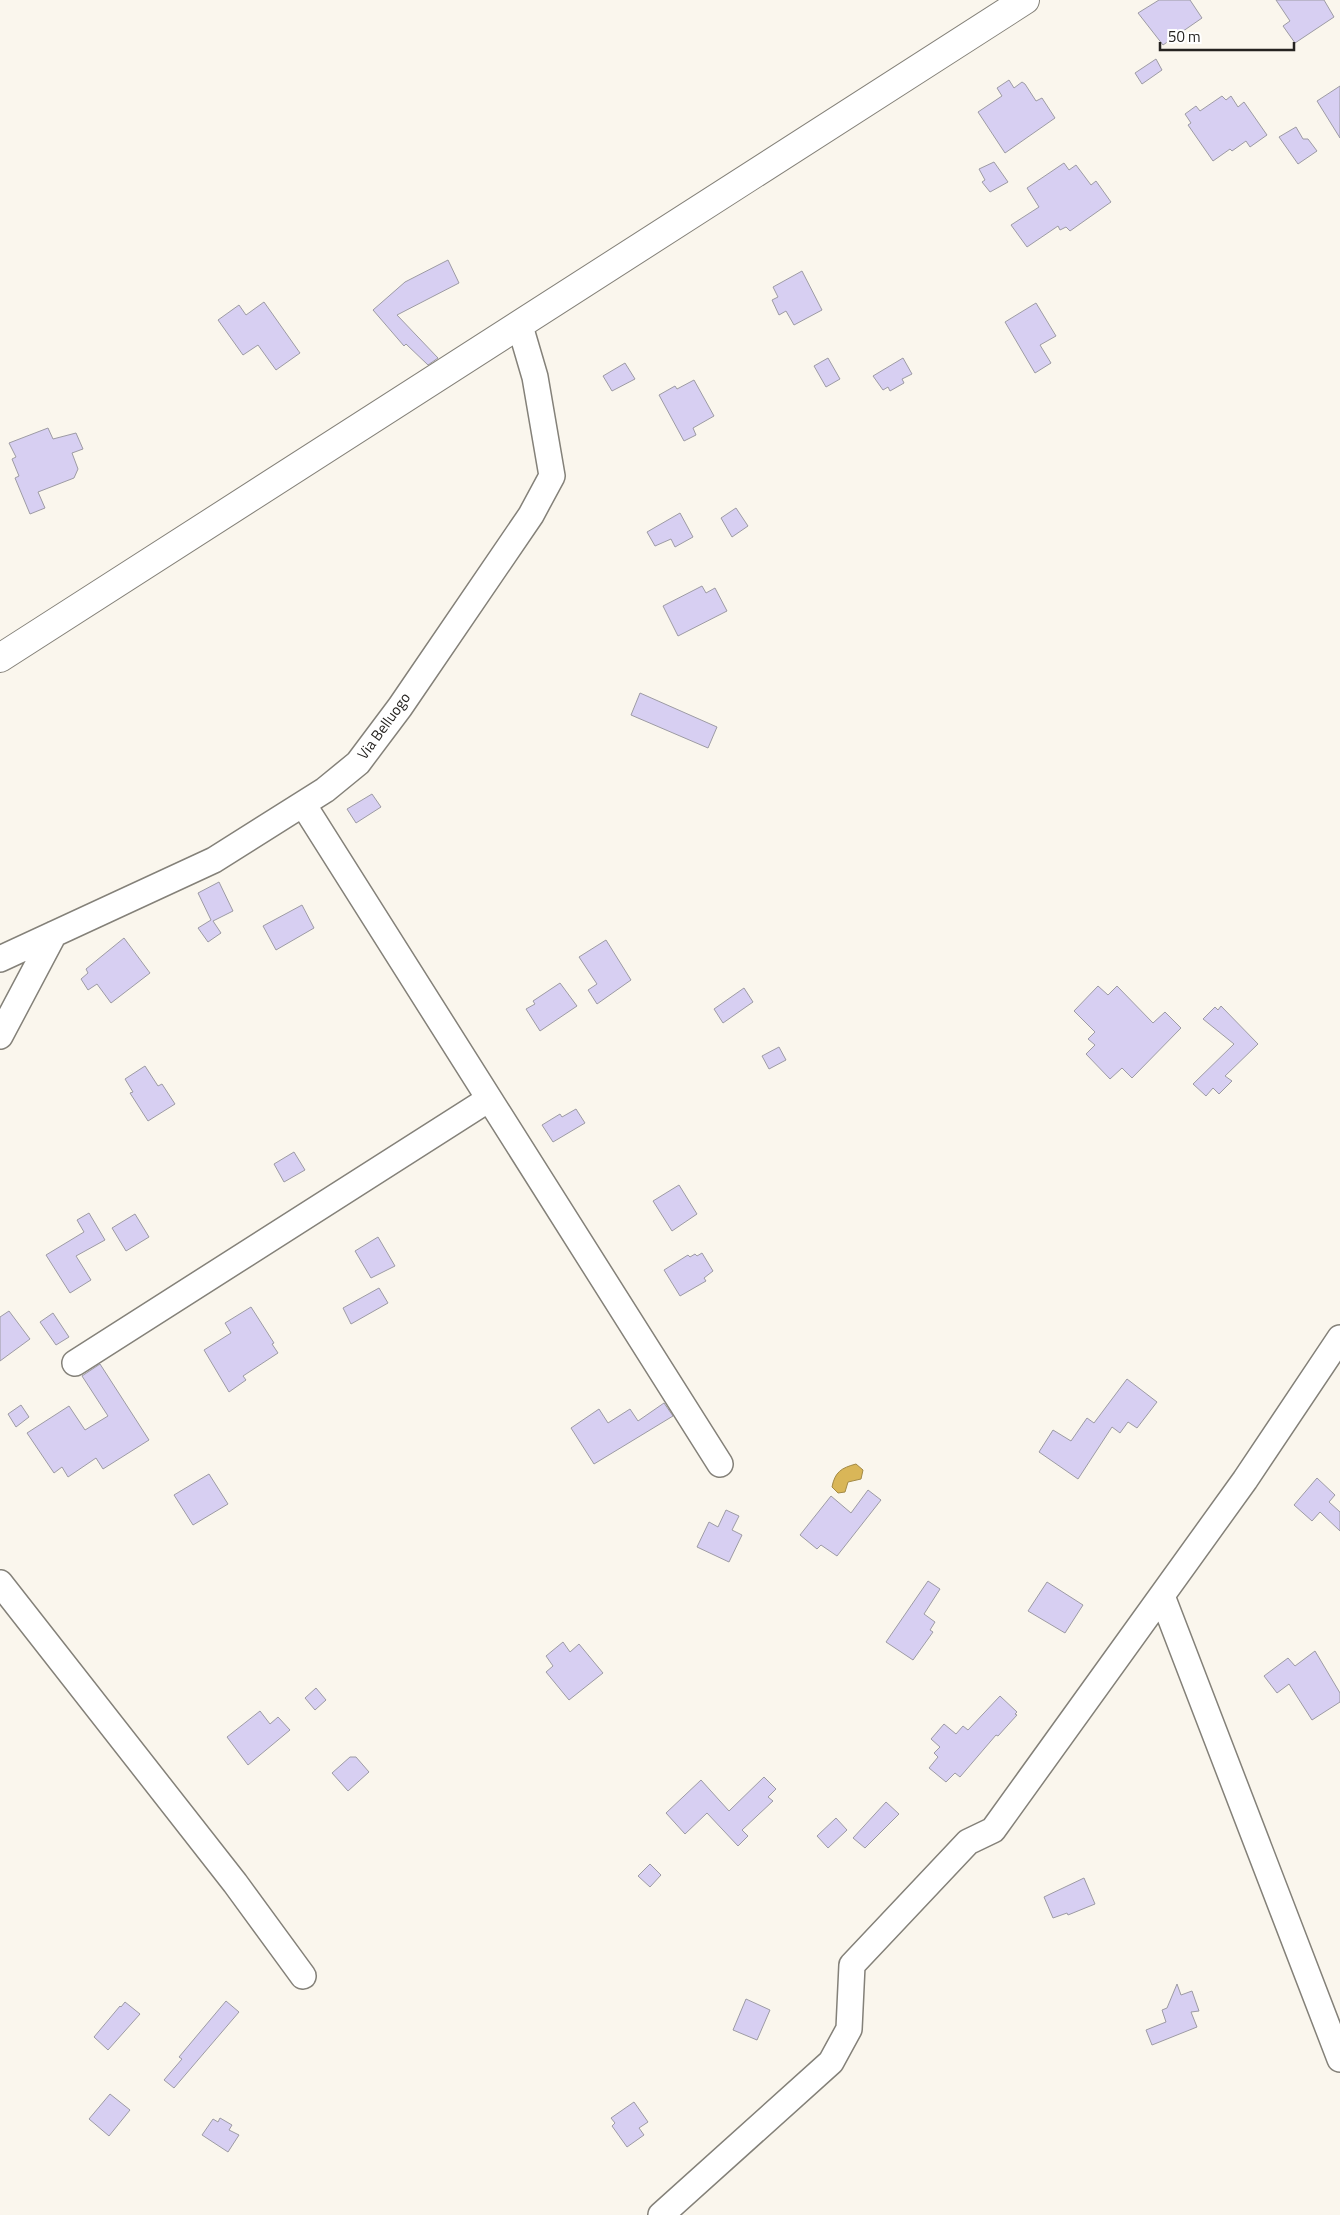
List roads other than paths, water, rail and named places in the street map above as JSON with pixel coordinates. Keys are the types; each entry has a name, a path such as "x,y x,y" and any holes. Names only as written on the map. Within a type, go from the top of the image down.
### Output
{"main road":[{"path":"0,658 520,326 1025,0"}],"street":[{"name":"Via Belluogo","path":"0,959 214,860 325,790 358,763 400,706 531,515 552,476 535,377 520,326"},
{"path":"303,804 720,1464"},
{"path":"0,1036 54,934"},
{"path":"75,1363 489,1099"},
{"path":"662,2215 831,2062 849,2029 852,1965 968,1842 993,1830 1245,1480 1340,1338"},
{"path":"0,1583 235,1883 302,1976"},
{"path":"1162,1596 1340,2059"}]}
